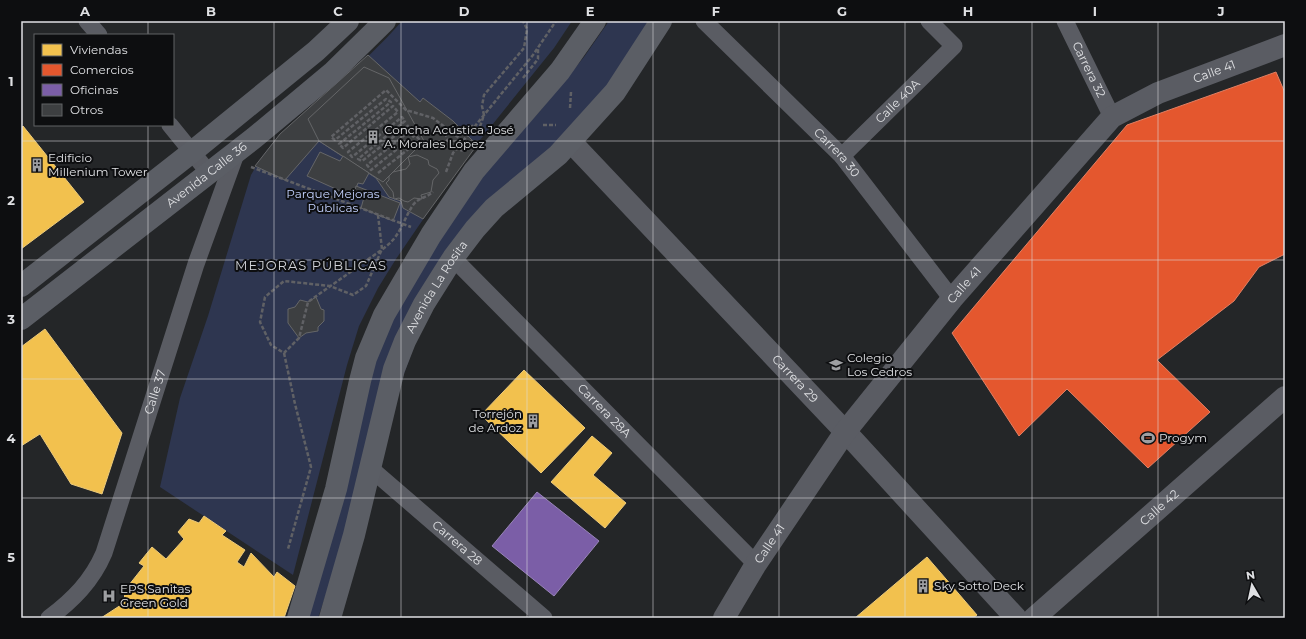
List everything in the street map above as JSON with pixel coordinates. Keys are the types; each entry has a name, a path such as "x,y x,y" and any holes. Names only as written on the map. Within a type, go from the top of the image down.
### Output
{"main road":[{"path":"21,286 192,152 316,51 348,21"},
{"name":"Avenida Calle 36","path":"21,319 209,173 243,158 385,21"},
{"path":"298,618 336,489 353,407 366,358 384,315 431,235 481,162 560,71 595,21"},
{"name":"Avenida La Rosita","path":"330,618 354,535 396,362 424,304 453,258 475,229 494,208 558,155 566,133 615,92 660,21"}],"street":[{"path":"88,21 98,34"},
{"name":"Carrera 30","path":"704,21 842,156 952,299"},
{"name":"Calle 40A","path":"842,156 954,46 929,21"},
{"name":"Carrera 32","path":"1065,21 1112,117"},
{"name":"Calle 41","path":"724,618 756,564 845,432 952,299 1112,117 1169,88 1285,45"},
{"path":"171,126 209,173"},
{"name":"Carrera 29","path":"566,133 1016,618"},
{"name":"Calle 37","path":"49,618 86,584 97,568 104,553 196,264 243,158"},
{"name":"Carrera 28A","path":"453,258 756,564"},
{"name":"Calle 42","path":"1034,618 1285,397"},
{"name":"Carrera 28","path":"370,468 544,618"}],"path":[{"path":"489,121 484,115 482,106 484,94 524,48 527,29 523,21"},
{"path":"444,177 456,149 538,48 556,21"},
{"path":"519,84 538,59 538,48"},
{"path":"378,173 420,140 415,135 371,170 367,165 412,130 409,125 362,161 358,159 405,121 402,117 352,157 348,152 398,112 393,106 343,148 339,144 391,102 386,99 335,140 331,137 386,90 406,110 433,118 463,141"},
{"path":"570,111 571,90"},
{"path":"476,139 484,115"},
{"path":"539,124 566,133"},
{"path":"451,132 476,125"},
{"path":"444,126 448,142 456,149 465,151 469,147"},
{"path":"243,158 378,215 431,235"},
{"path":"284,353 299,338 308,302 392,242 418,199 428,196 437,188"},
{"path":"288,549 312,467 294,404 284,353 271,345 260,322 265,297 284,281 330,286 353,295 366,286 382,249 378,215"}],"green space":[{"name":"Parque Mejoras Públicas","path":"402,21 572,21 554,48 463,161 378,288 359,326 347,365 293,575 160,487 180,398 208,316 251,175 260,160 279,136 362,62"},
{"path":"609,21 648,21 629,55 600,99 449,249 347,532 318,618 306,618 359,409 391,317 475,182 539,112 584,57"}],"building: Viviendas":[{"name":"Edificio Millenium Tower","path":"23,126 84,202 21,249 21,128"},
{"path":"45,329 122,433 102,494 71,484 40,434 21,446 21,347"},
{"name":"Torrejón de Ardoz","path":"524,370 585,428 541,473 481,415"},
{"path":"592,436 612,453 593,475 626,503 605,528 551,482"},
{"path":"204,516 226,531 222,535 245,550 237,562 244,567 251,553 274,577 277,572 295,586 284,618 101,618 124,603 125,590 144,566 139,563 152,547 166,559 184,539 178,532 189,519 199,523"},
{"name":"Sky Sotto Deck","path":"927,557 977,615 973,618 855,618"}],"building: Comercios":[{"path":"1276,72 1285,93 1285,254 1259,267 1234,301 1157,360 1210,412 1148,468 1067,389 1019,436 952,333 1127,125"}],"building: Oficinas":[{"path":"537,492 599,541 554,596 492,546"}],"building: Otros":[{"name":"Concha Acústica José A. Morales López","path":"368,55 420,102 423,98 453,121 477,145 423,219 403,208 401,201 389,197 376,178 319,141 285,180 255,166 280,134"},
{"path":"364,67 389,78 424,141 383,182 319,141 308,119"},
{"path":"320,152 340,161 343,156 369,173 363,184 358,183 355,191 347,194 307,176"},
{"path":"417,155 428,160 429,165 437,169 439,173 433,180 431,192 421,195 422,199 414,198 408,202 399,198 394,199 393,192 386,183 389,180 389,176 393,172 406,169 410,164 408,157"},
{"path":"356,186 400,203 393,221 361,208 365,194 355,191"},
{"path":"316,297 321,309 324,310 324,321 318,327 318,331 306,333 299,338 288,323 288,309 295,307 300,300 308,302"}],"place":[{"name":"Concha Acústica José A. Morales López","path":"373,137"},
{"name":"Edificio Millenium Tower","path":"37,165"},
{"name":"Colegio Los Cedros","path":"836,365"},
{"name":"Torrejón de Ardoz","path":"533,421"},
{"name":"Progym","path":"1148,438"},
{"name":"Sky Sotto Deck","path":"923,586"},
{"name":"EPS Sanitas Green Gold","path":"109,596"}],"district":[{"name":"MEJORAS PÚBLICAS","path":"311,265"}]}
